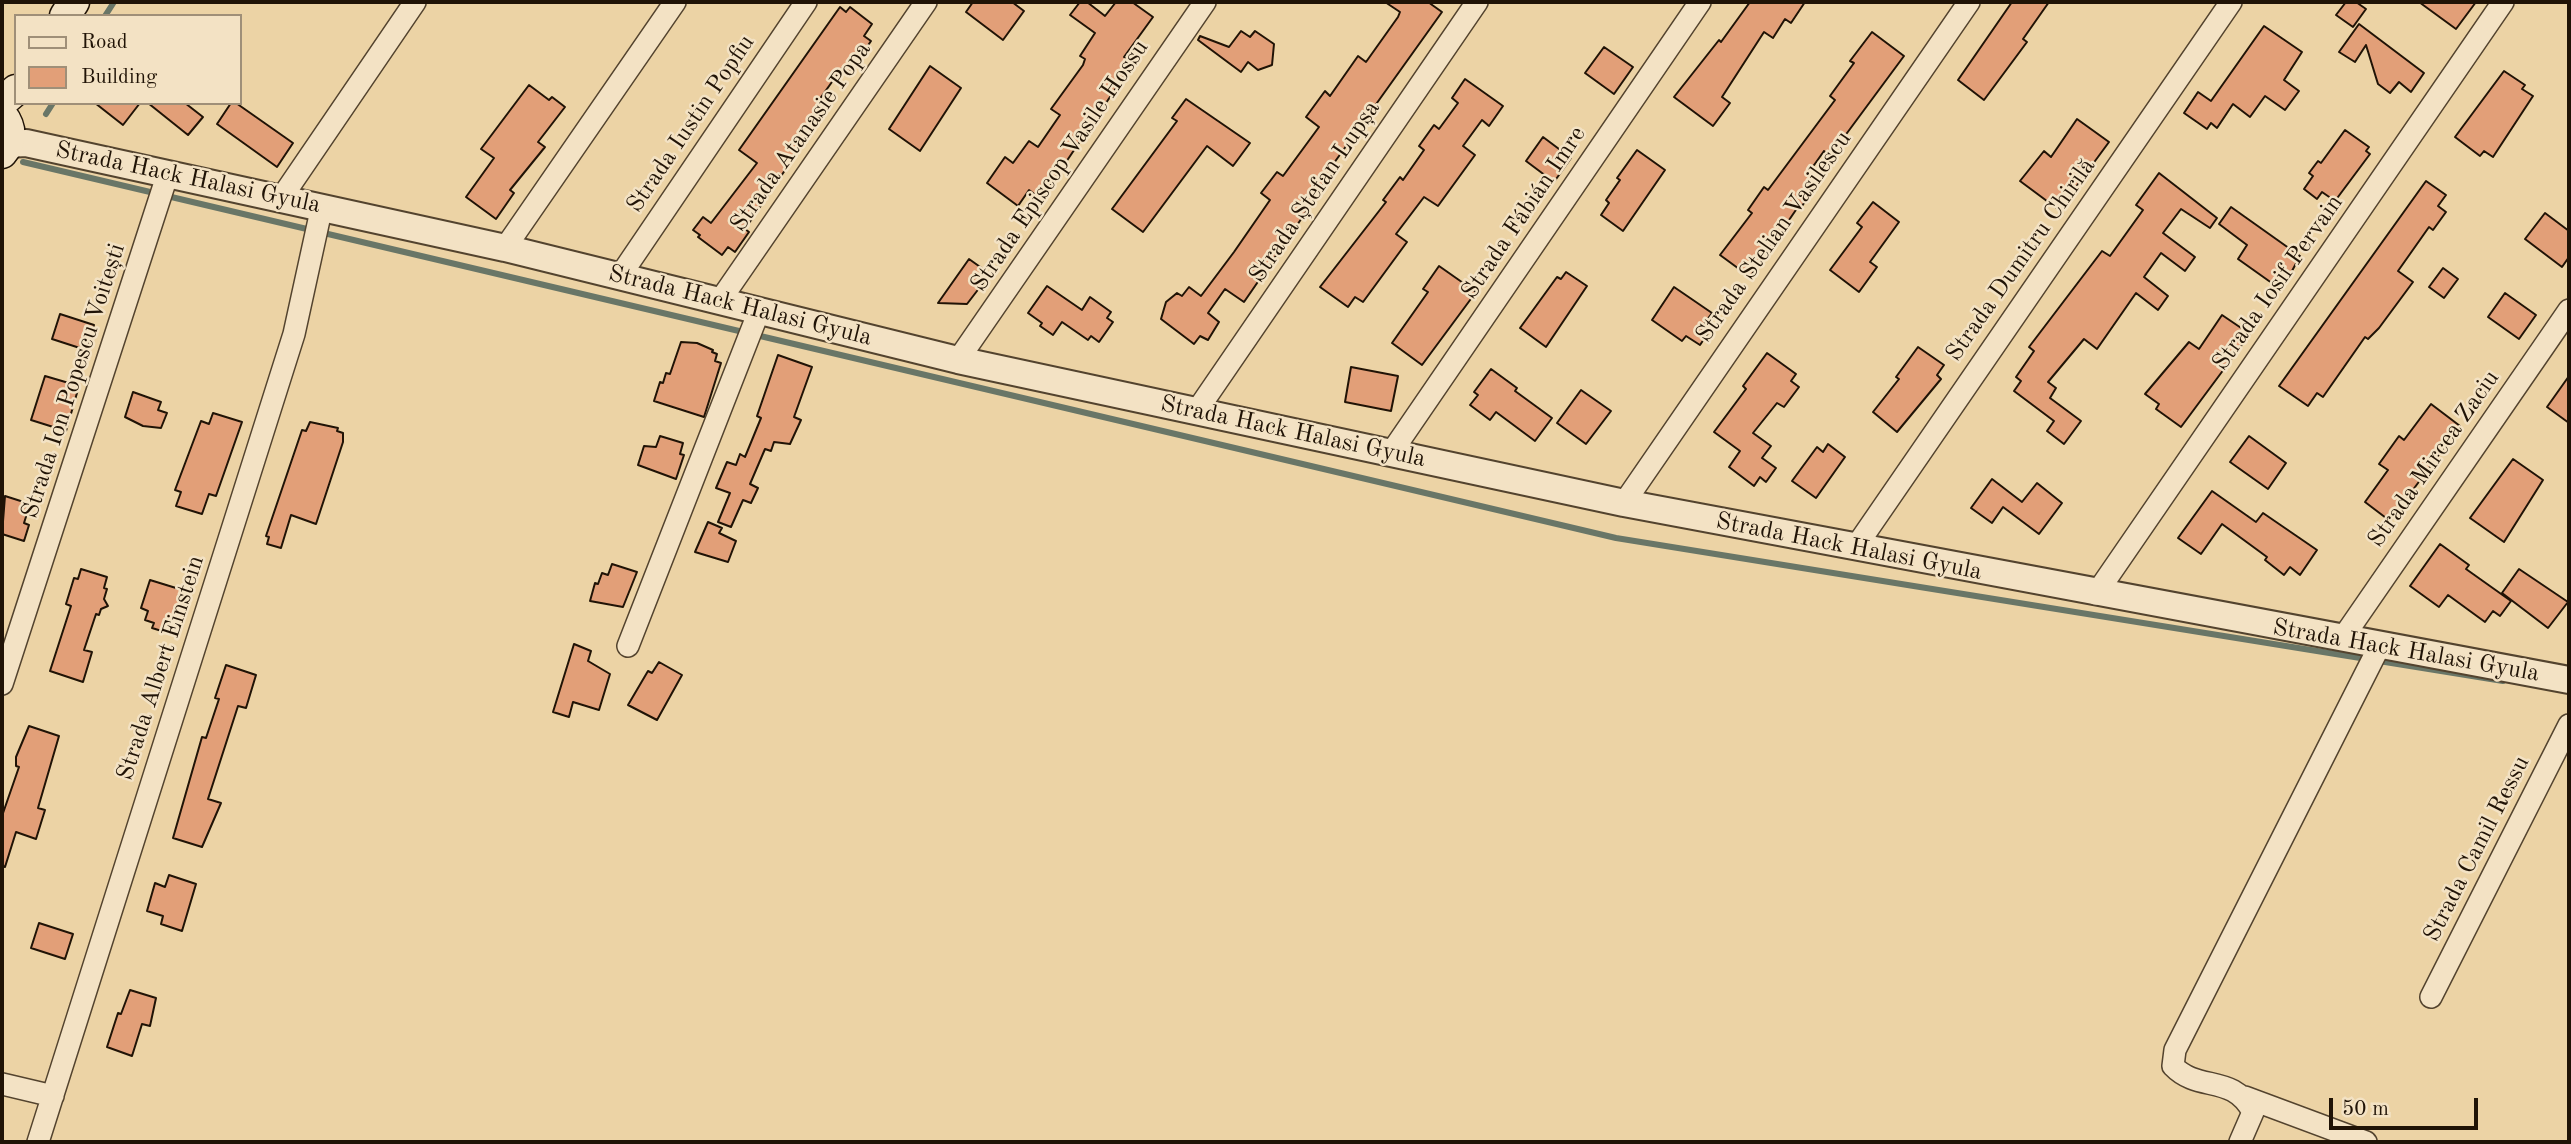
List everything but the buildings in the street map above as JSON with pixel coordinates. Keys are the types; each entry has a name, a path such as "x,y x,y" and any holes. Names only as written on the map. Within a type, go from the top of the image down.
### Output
{"main road":[{"path":"12,130 14,105"}],"street":[{"path":"282,197 415,2"},
{"path":"505,248 675,2"},
{"name":"Strada Iustin Popfiu","path":"620,276 806,2"},
{"name":"Strada Atanasie Popa","path":"719,302 926,2"},
{"name":"Strada Episcop Vasile Hossu","path":"958,360 1205,2"},
{"name":"Strada Ștefan Lupșa","path":"1196,412 1477,2"},
{"name":"Strada Fábián Imre","path":"1391,453 1700,2"},
{"name":"Strada Stelian Vasilescu","path":"1623,503 1969,2"},
{"name":"Strada Dumitru Chirilă","path":"1855,548 2231,2"},
{"name":"Strada Iosif Pervain","path":"2096,594 2503,2"},
{"name":"Strada Hack Halasi Gyula","path":"12,130 167,177 282,197 321,209 505,248 958,360 1196,412 1623,503 2569,681"},
{"name":"Strada Ion Popescu Voitești","path":"2,684 167,177"},
{"name":"Strada Albert Einstein","path":"38,1142 294,334 321,209"},
{"name":"Strada Mircea Zaciu","path":"2342,639 2569,310"},
{"path":"628,646 759,312"},
{"path":"2367,1142 2245,1097 2227,1087 2183,1077 2173,1066 2175,1049 2380,645"},
{"name":"Strada Camil Ressu","path":"2431,998 2569,725"},
{"path":"2,1084 53,1096"},
{"path":"2239,1142 2253,1112 2245,1097"}],"waterway":[{"path":"106,14 114,2"},
{"path":"46,114 52,105"},
{"path":"23,162 1616,538 2503,681"}]}
